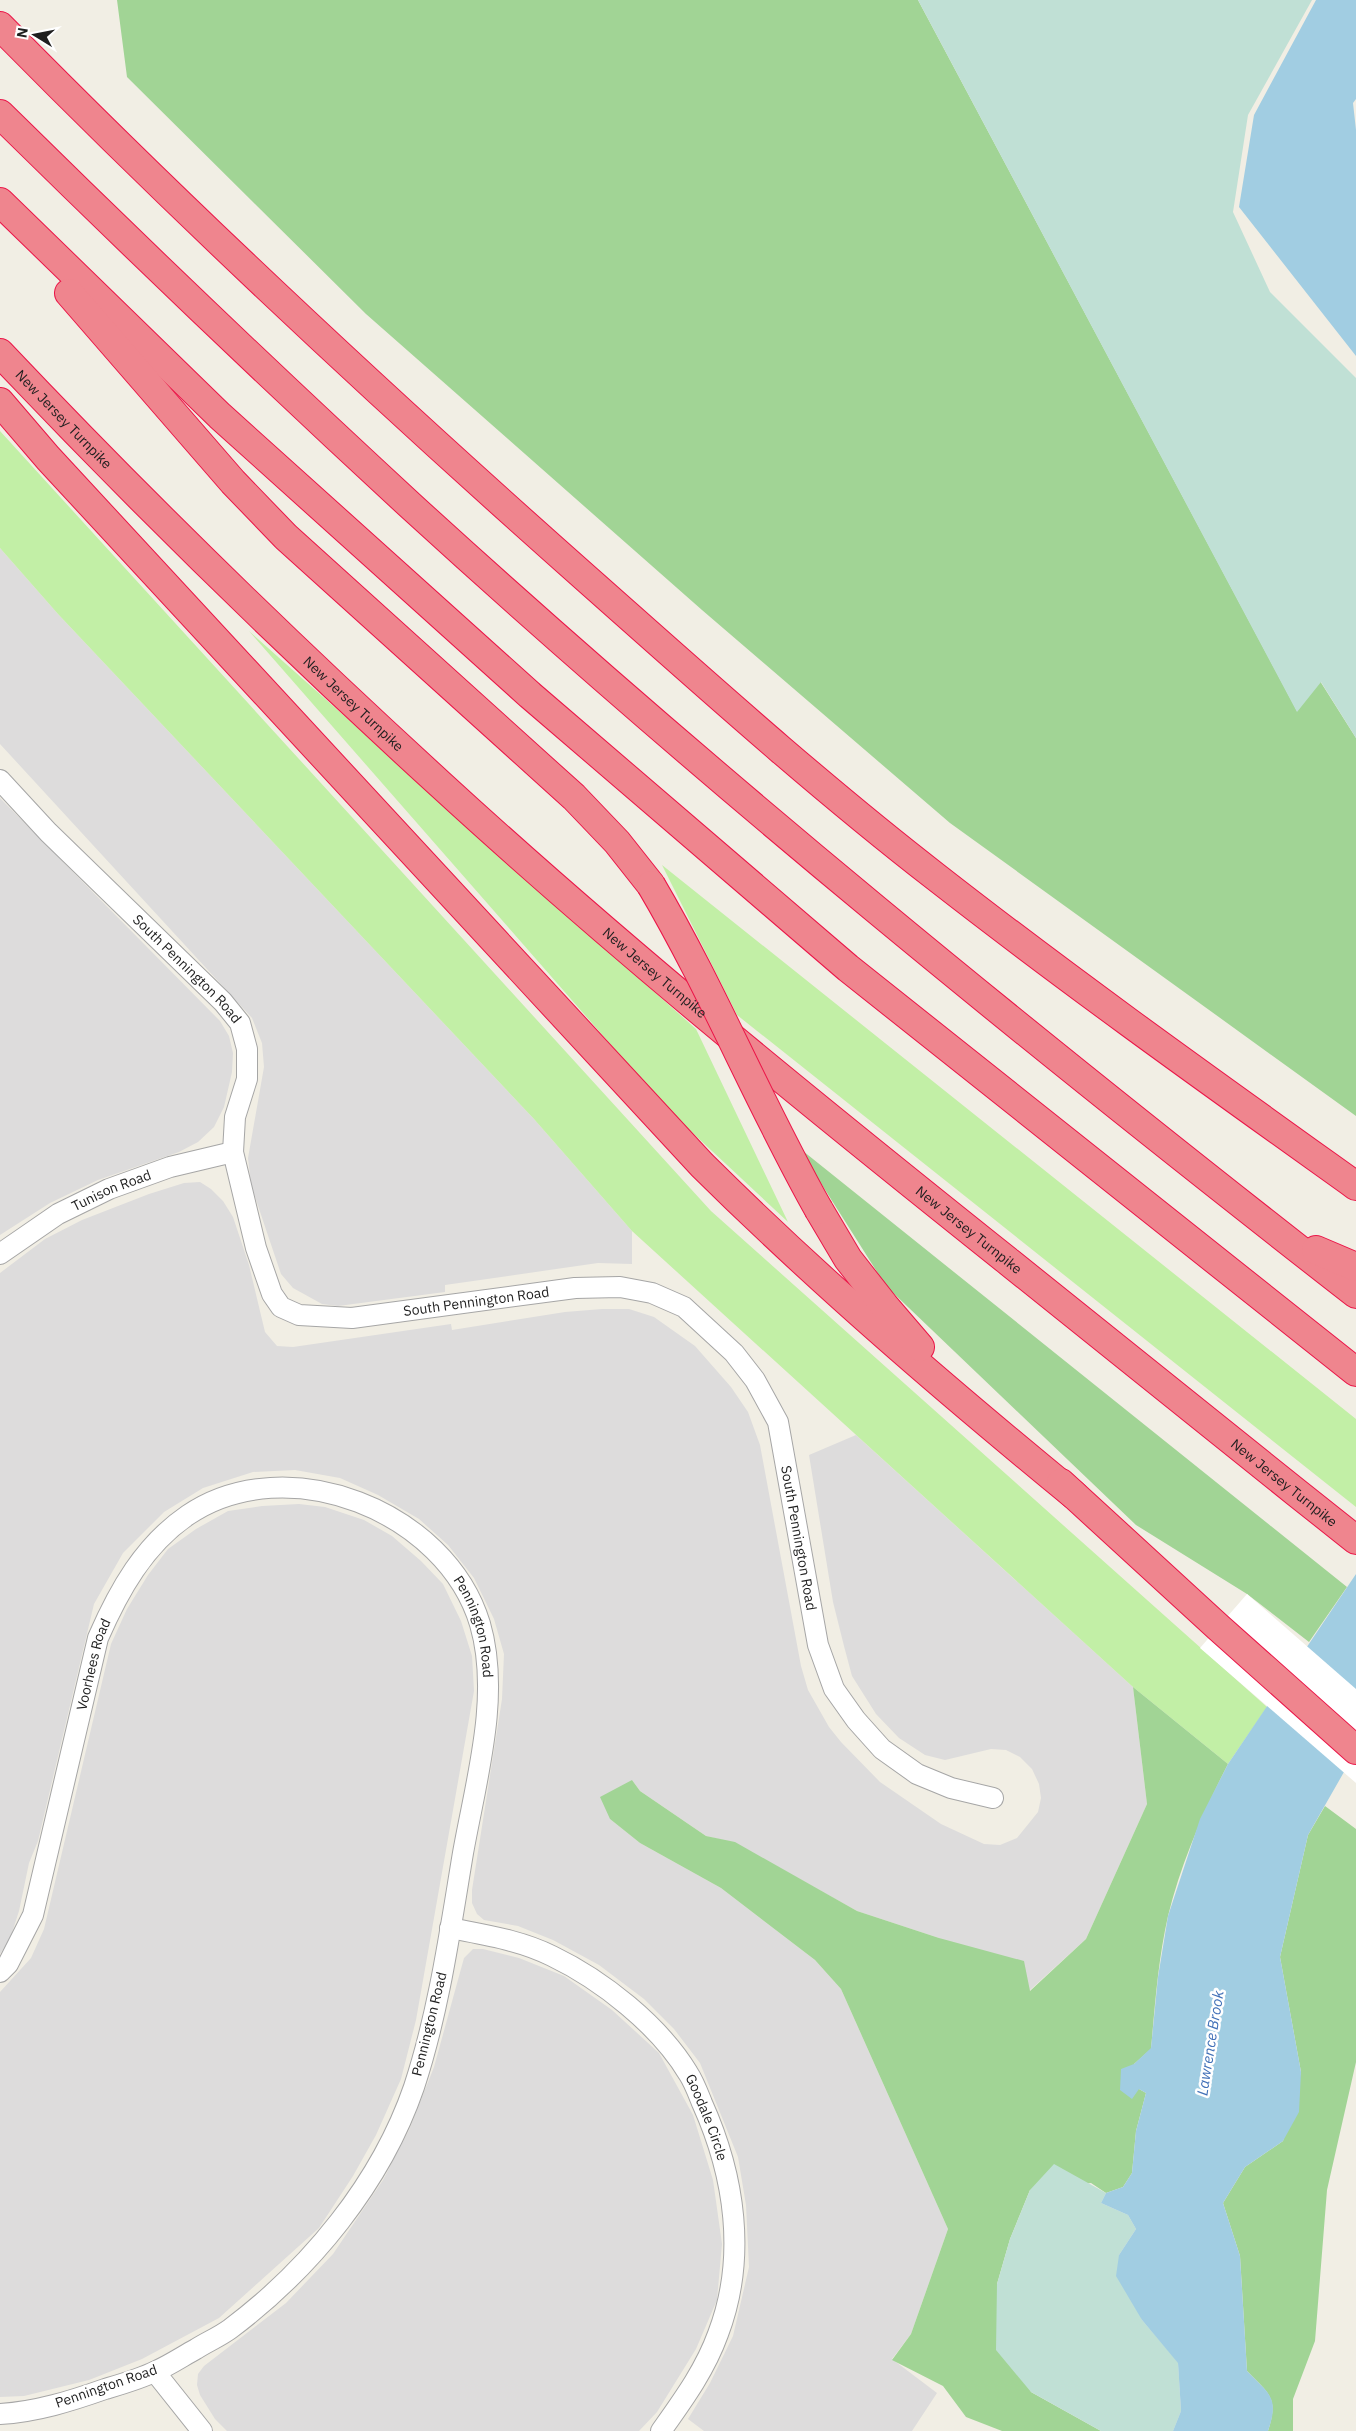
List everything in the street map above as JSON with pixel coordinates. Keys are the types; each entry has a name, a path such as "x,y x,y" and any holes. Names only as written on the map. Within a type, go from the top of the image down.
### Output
{"highway":[{"path":"0,26 160,184 321,338 456,463 766,736 941,881 1087,991 1356,1186"},
{"path":"0,114 264,369 414,508 578,655 889,921 1356,1294"},
{"path":"0,202 220,416 537,702 856,974 1356,1372"},
{"path":"0,212 170,411 286,537 574,797 618,842 651,885 680,933 794,1167 848,1259 922,1349 1074,1495 1356,1750"},
{"name":"New Jersey Turnpike","path":"0,353 154,511 295,648 442,786 591,917 782,1079 1356,1540"},
{"path":"0,402 88,501 702,1165 769,1232 944,1388 1074,1495"},
{"path":"1280,1132 1356,1176"},
{"path":"1277,1232 1356,1267"}],"street":[{"name":"South Pennington Road","path":"0,780 48,832 223,1002 240,1023 248,1049 247,1079 235,1117 233,1152 256,1248 272,1294 281,1307 299,1315 352,1318 575,1288 620,1287 652,1293 684,1307 734,1352 755,1380 778,1422 818,1645 834,1689 856,1720 882,1749 917,1774 951,1788 993,1798"},
{"name":"Tunison Road","path":"0,1254 58,1214 110,1189 170,1166 233,1152"},
{"name":"Voorhees Road","path":"0,1972 8,1964 33,1915 98,1638 113,1603 132,1572 158,1539 190,1514 230,1494 263,1487 324,1492"},
{"name":"Pennington Road","path":"0,2414 15,2413 76,2400 155,2372 228,2331 275,2290 328,2238 361,2190 391,2140 413,2089 429,2032 450,1928 488,1711 488,1673 480,1624 465,1590 438,1554 402,1524 367,1504 324,1492"},
{"name":"Goodale Circle","path":"450,1928 504,1938 552,1956 606,1990 633,2010 664,2039 688,2073 712,2125 728,2173 735,2230 733,2278 718,2334 696,2384 661,2431"},
{"path":"155,2372 202,2431"}],"shaded area":[{"path":"918,0 1312,0 1248,115 1233,212 1270,292 1356,378 1356,738 1321,682 1297,712"},
{"path":"0,548 58,614 534,1119 632,1231 632,1264 598,1263 445,1285 445,1292 338,1306 322,1304 293,1288 281,1274 251,1185 248,1158 264,1067 262,1043 252,1018 0,744"},
{"path":"0,798 220,1021 229,1036 233,1053 232,1072 224,1107 214,1127 198,1142 179,1152 98,1180 50,1203 0,1235"},
{"path":"200,1182 211,1189 223,1201 233,1217 249,1265 265,1332 277,1346 293,1347 451,1324 452,1330 565,1312 629,1309 654,1317 695,1346 731,1387 748,1412 760,1445 801,1666 808,1690 829,1727 880,1782 941,1824 984,1844 1000,1845 1017,1838 1038,1812 1041,1798 1039,1784 1032,1769 1020,1757 1006,1750 991,1749 945,1760 925,1755 899,1738 876,1714 852,1676 844,1646 833,1602 809,1455 856,1435 1133,1687 1147,1804 1086,1939 1029,1991 939,1938 857,1911 735,1843 706,1836 640,1791 632,1780 610,1819 640,1843 721,1888 815,1960 841,1989 948,2229 911,2334 892,2359 937,2393 912,2431 704,2431 688,2419 710,2383 733,2336 749,2267 746,2205 738,2157 700,2063 674,2029 644,1999 599,1965 553,1940 518,1926 484,1920 477,1914 472,1903 472,1890 502,1699 504,1654 494,1619 474,1578 448,1545 419,1519 378,1495 340,1478 295,1470 253,1472 203,1488 164,1512 123,1553 94,1604 38,1841 29,1863 19,1911 10,1939 0,1954 0,1273 45,1239 82,1220 149,1194 184,1183"},
{"path":"299,1504 325,1507 364,1520 392,1536 421,1561 443,1584 461,1621 472,1656 474,1691 416,2020 401,2079 376,2135 353,2176 319,2228 219,2318 142,2359 89,2380 24,2396 0,2397 0,1992 31,1958 44,1929 111,1644 127,1609 148,1575 168,1549 196,1529 228,1511 262,1506"},
{"path":"473,1949 483,1949 519,1958 564,1976 612,2010 659,2053 693,2115 713,2180 722,2244 717,2300 696,2349 657,2412 639,2431 227,2431 215,2419 200,2395 197,2385 198,2374 204,2366 286,2303 333,2254 383,2180 409,2130 434,2067 464,1958"},
{"path":"1054,2164 1106,2193 1101,2203 1128,2215 1136,2229 1119,2255 1142,2320 1178,2362 1181,2411 1173,2431 1101,2431 1031,2392 996,2350 997,2284 1010,2239 1030,2190"}],"green space":[{"path":"117,0 918,0 1297,711 1320,681 1356,738 1356,1116 950,823 702,610 366,314 127,77"},
{"path":"0,431 711,1211 1267,1707 1228,1764 1133,1687 632,1231 534,1119 58,614 0,548"},
{"path":"249,631 696,1029 788,1222 668,1110"},
{"path":"662,865 1356,1419 1356,1507 737,1015"},
{"path":"798,1147 1347,1587 1309,1642 1247,1594 1136,1525 886,1286"},
{"path":"1133,1687 1228,1764 1210,1801 1179,1877 1168,1916 1159,1966 1151,2049 1134,2064 1139,2089 1146,2093 1136,2131 1132,2173 1123,2187 1106,2193 1091,2183 1030,2190 1010,2239 997,2284 1031,2392 1101,2431 1002,2431 966,2417 943,2386 892,2360 911,2334 948,2229 841,1989 815,1960 721,1888 640,1843 610,1819 600,1797 632,1780 640,1791 706,1836 735,1842 857,1911 939,1938 1024,1961 1030,1991 1086,1939 1147,1804"},
{"path":"1325,1806 1356,1829 1356,2062 1327,2190 1315,2341 1293,2399 1293,2431 1268,2431 1272,2403 1266,2391 1247,2371 1240,2256 1223,2203 1245,2167 1283,2141 1301,2072 1280,1957 1308,1835"}],"water":[{"path":"1316,0 1356,0 1356,99 1353,103 1356,130 1356,356 1239,207 1254,115"},
{"name":"Lawrence Brook","path":"1356,1574 1356,1751 1308,1835 1280,1957 1301,2072 1299,2112 1283,2141 1245,2167 1223,2203 1240,2256 1247,2371 1270,2397 1273,2411 1268,2431 1173,2431 1181,2411 1178,2363 1142,2320 1116,2276 1119,2255 1136,2229 1128,2215 1101,2203 1106,2193 1123,2187 1132,2173 1136,2131 1146,2093 1139,2089 1132,2099 1120,2090 1121,2069 1134,2064 1151,2048 1158,1977 1168,1916 1200,1819 1228,1764"}],"pier":[{"path":"1247,1594 1356,1689 1356,1783 1200,1648"}]}
